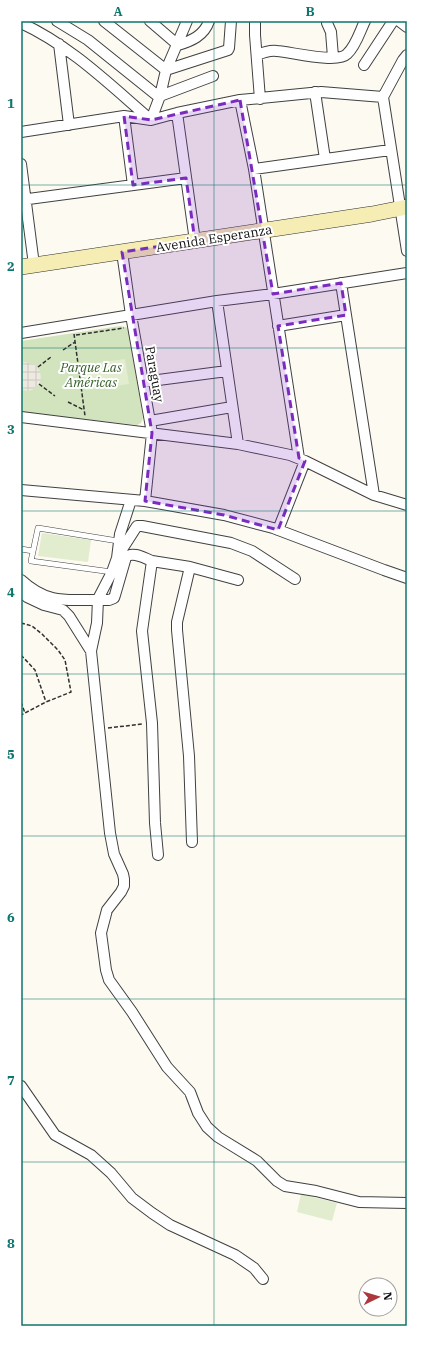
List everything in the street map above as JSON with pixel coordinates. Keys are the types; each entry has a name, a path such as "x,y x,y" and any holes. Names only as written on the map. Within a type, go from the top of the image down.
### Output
{"street":[{"path":"57,21 88,40 160,97"},
{"path":"104,21 166,70"},
{"path":"150,21 178,45"},
{"path":"151,120 160,97 166,70 187,21"},
{"path":"178,45 192,40 200,35 208,26 209,21"},
{"path":"166,70 228,50 231,21"},
{"path":"255,21 260,99"},
{"path":"256,55 265,52 278,51 308,56 346,56 351,50 365,21"},
{"path":"364,65 392,21"},
{"path":"399,21 407,28"},
{"path":"21,23 59,44 96,73 151,120"},
{"path":"327,23 331,32 333,57"},
{"path":"59,44 69,125"},
{"path":"407,55 402,60 383,97 390,150 404,208 407,251"},
{"path":"160,97 214,76"},
{"path":"21,132 124,116 151,120 177,112 240,100 315,92 383,97"},
{"path":"315,92 325,159"},
{"path":"240,100 254,169 278,326 302,460 278,530"},
{"path":"177,112 195,241"},
{"path":"124,116 133,185"},
{"path":"254,169 390,150"},
{"path":"21,164 28,266"},
{"path":"24,200 186,178"},
{"name":"Avenida Esperanza","path":"28,266 263,231 404,208"},
{"name":"Paraguay","path":"122,252 131,315 152,433 145,502"},
{"path":"21,333 217,301 273,294 407,273"},
{"path":"341,283 374,495"},
{"path":"217,301 238,444"},
{"path":"278,326 346,315"},
{"path":"143,382 227,371"},
{"path":"150,421 232,407"},
{"path":"21,417 238,444 290,455 374,495 407,505"},
{"path":"21,490 131,500 224,515 278,530 407,578"},
{"path":"117,558 118,540 131,500"},
{"path":"295,579 252,551 231,543 142,526 137,526 131,533 117,558 112,572 98,599 97,622 91,651 110,833 114,854 124,879 124,886 121,892 107,910 101,932 106,970 109,980 132,1012 167,1067 190,1092 198,1113 207,1127 218,1138 257,1161 277,1182 284,1186 316,1191 359,1202 407,1203"},
{"path":"21,580 28,587 41,595 61,600 109,600 114,598 126,557 128,554 132,554 152,561 190,567 238,580"},
{"path":"152,561 142,631 152,723 154,816 158,855"},
{"path":"190,567 177,622 177,630 189,756 192,842"},
{"path":"21,592 27,597 44,605 63,610 69,616 91,651"},
{"path":"21,1086 55,1135 91,1155 111,1173 132,1198 170,1225 235,1256 254,1268 263,1279"}],"lane":[{"path":"112,572 31,561 38,528 118,540"},
{"path":"21,549 33,551"}],"path":[{"path":"72,325 86,425"},
{"path":"74,335 121,328 126,329"},
{"path":"63,350 75,342"},
{"path":"38,367 51,357"},
{"path":"39,384 55,396"},
{"path":"68,402 84,410"},
{"path":"21,622 32,626 58,650 65,660 71,692 46,702 21,715"},
{"path":"21,655 35,670 46,702"},
{"path":"21,702 26,713"},
{"path":"99,729 152,723"}],"highlighted area":[{"path":"240,100 273,294 341,283 346,315 278,326 299,458 305,461 278,530 224,515 145,501 152,433 122,252 195,241 186,178 133,185 124,116 151,120"}],"green space":[{"name":"Parque Las Américas","path":"120,326 128,329 143,418 141,423 137,425 21,412 21,341"},
{"path":"125,359 129,384 86,390 82,365"},
{"path":"42,533 91,540 88,562 38,556"},
{"path":"301,1194 337,1203 332,1221 297,1212"}],"shaded area":[{"path":"25,362 34,364 40,371 41,380 32,390 27,391 21,389 21,363"}]}
